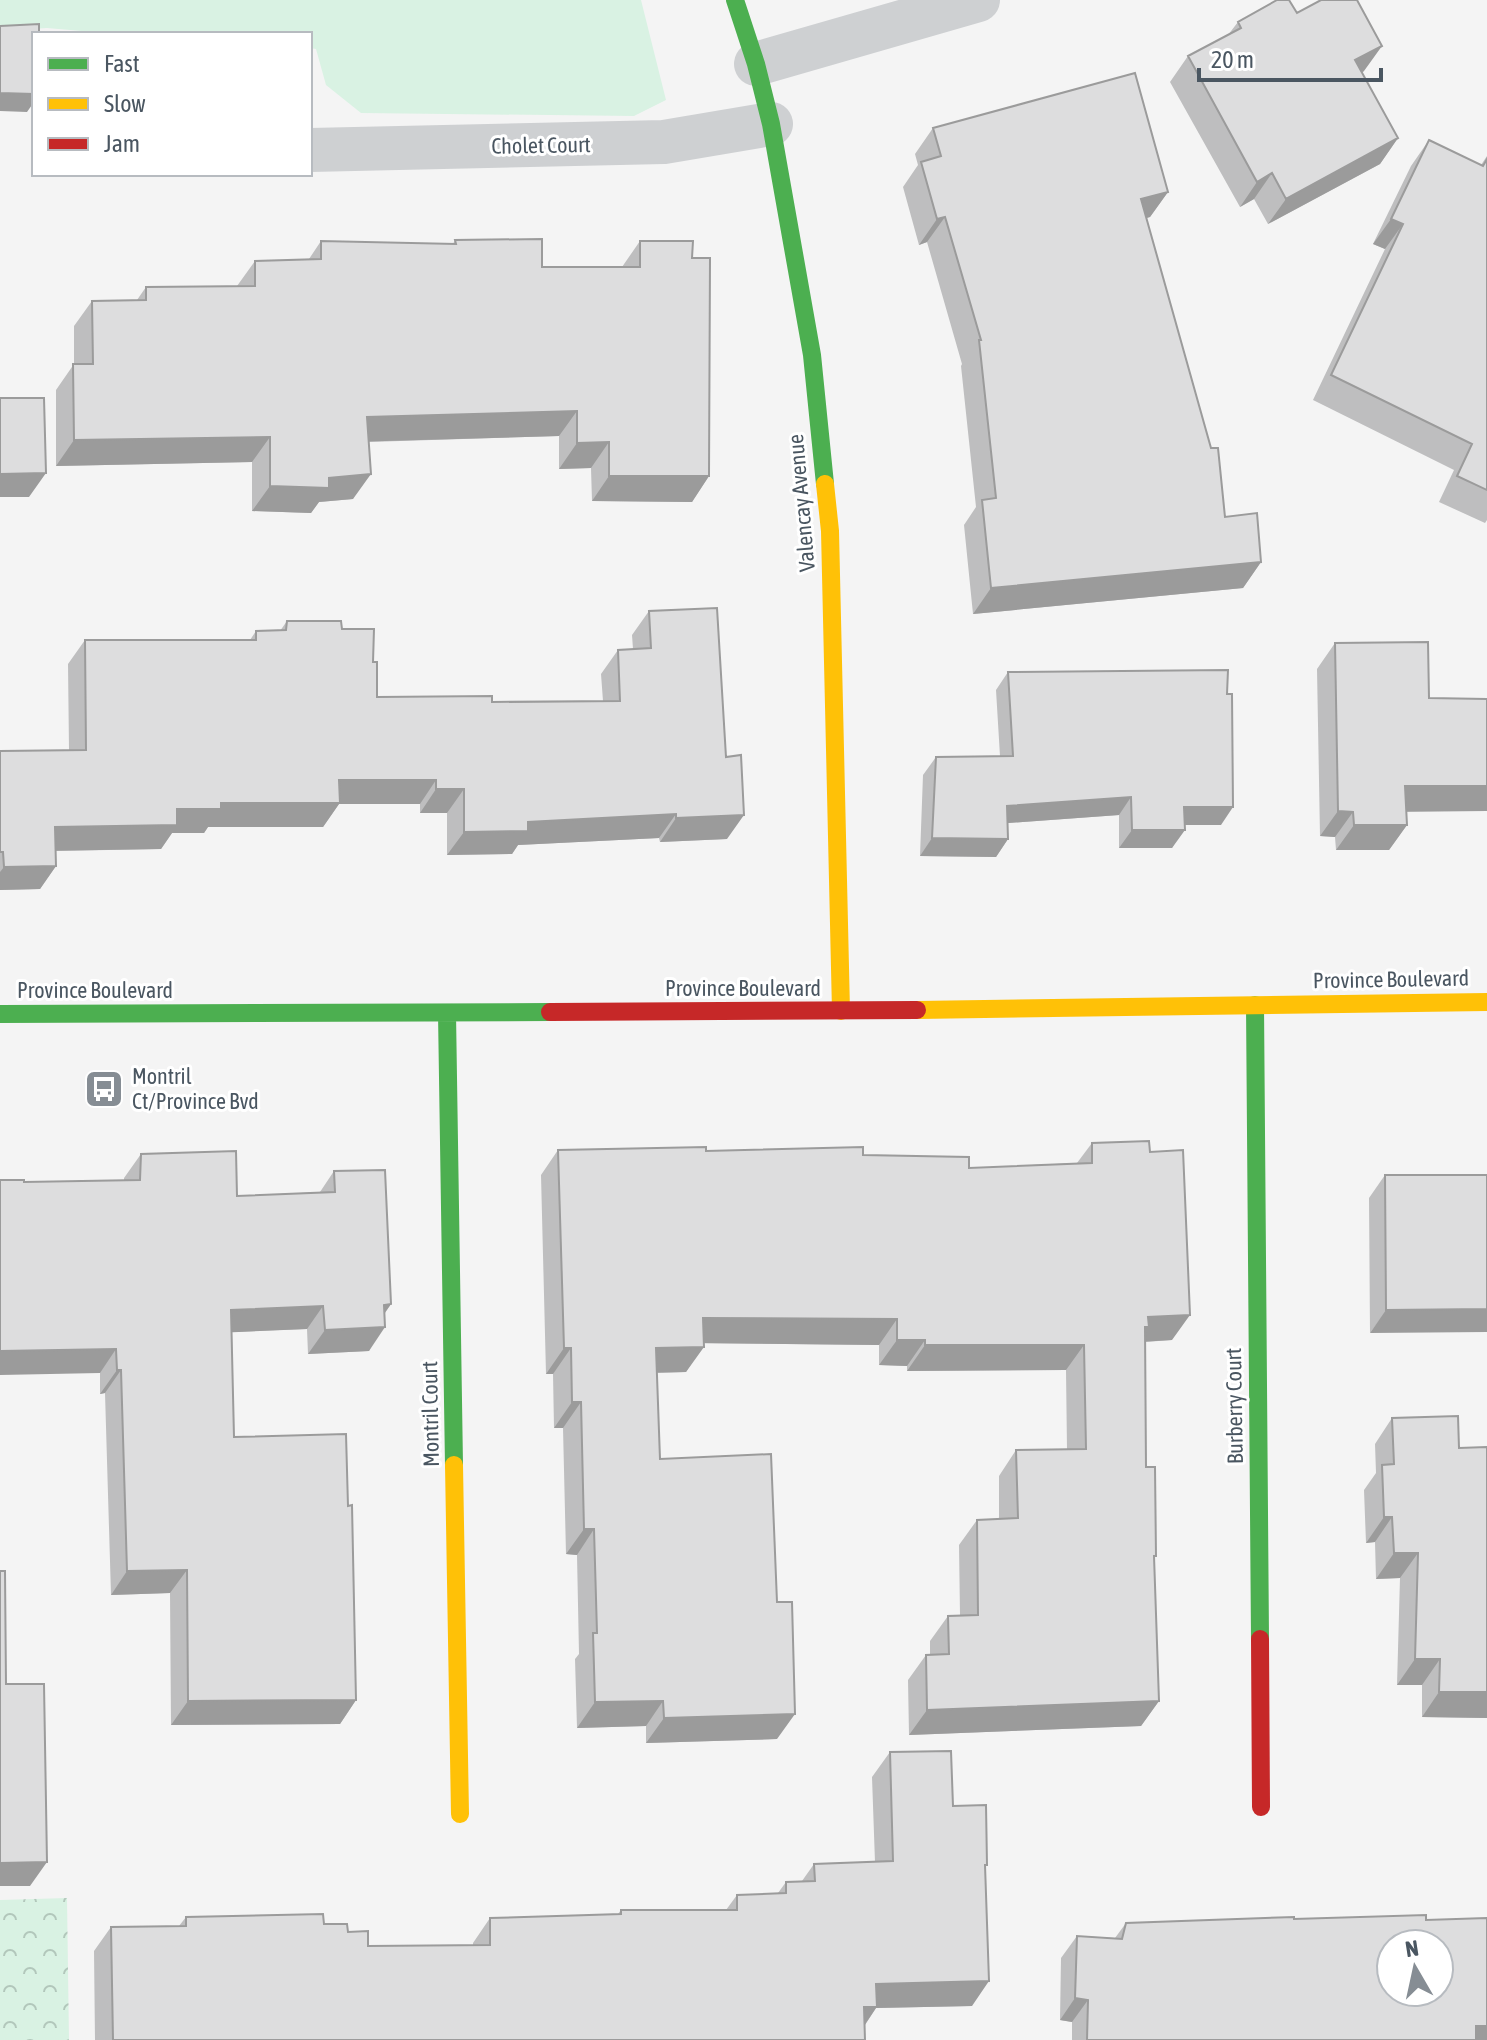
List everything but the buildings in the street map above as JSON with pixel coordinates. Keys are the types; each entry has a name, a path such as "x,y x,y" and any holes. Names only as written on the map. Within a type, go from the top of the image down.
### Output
{"street":[{"name":"Valencay Avenue","path":"735,0 771,124 812,355 830,531 841,1011"},
{"path":"756,64 978,0"},
{"name":"Cholet Court","path":"312,150 664,142 771,124"},
{"name":"Province Boulevard","path":"0,1014 841,1011 1487,1002"},
{"name":"Burberry Court","path":"1255,1005 1261,1807"},
{"name":"Montril Court","path":"447,1013 460,1814"}],"green space":[{"path":"0,0 641,0 666,100 634,116 361,113 326,85 316,49 312,48 312,32 93,32 47,28 0,31"},
{"path":"67,1898 69,2040 0,2040 0,1900"}],"traffic: fast":[{"path":"735,0 771,124 812,355 825,484"},
{"path":"1255,1005 1260,1639"},
{"path":"0,1014 550,1012"},
{"path":"447,1013 454,1465"}],"traffic: slow":[{"path":"825,484 830,531 841,1011"},
{"path":"917,1010 1487,1002"},
{"path":"454,1465 460,1814"}],"traffic: jam":[{"path":"550,1012 917,1010"},
{"path":"1260,1639 1261,1807"}],"place":[{"name":"Montril Ct/Province Bvd","path":"104,1089"}]}
